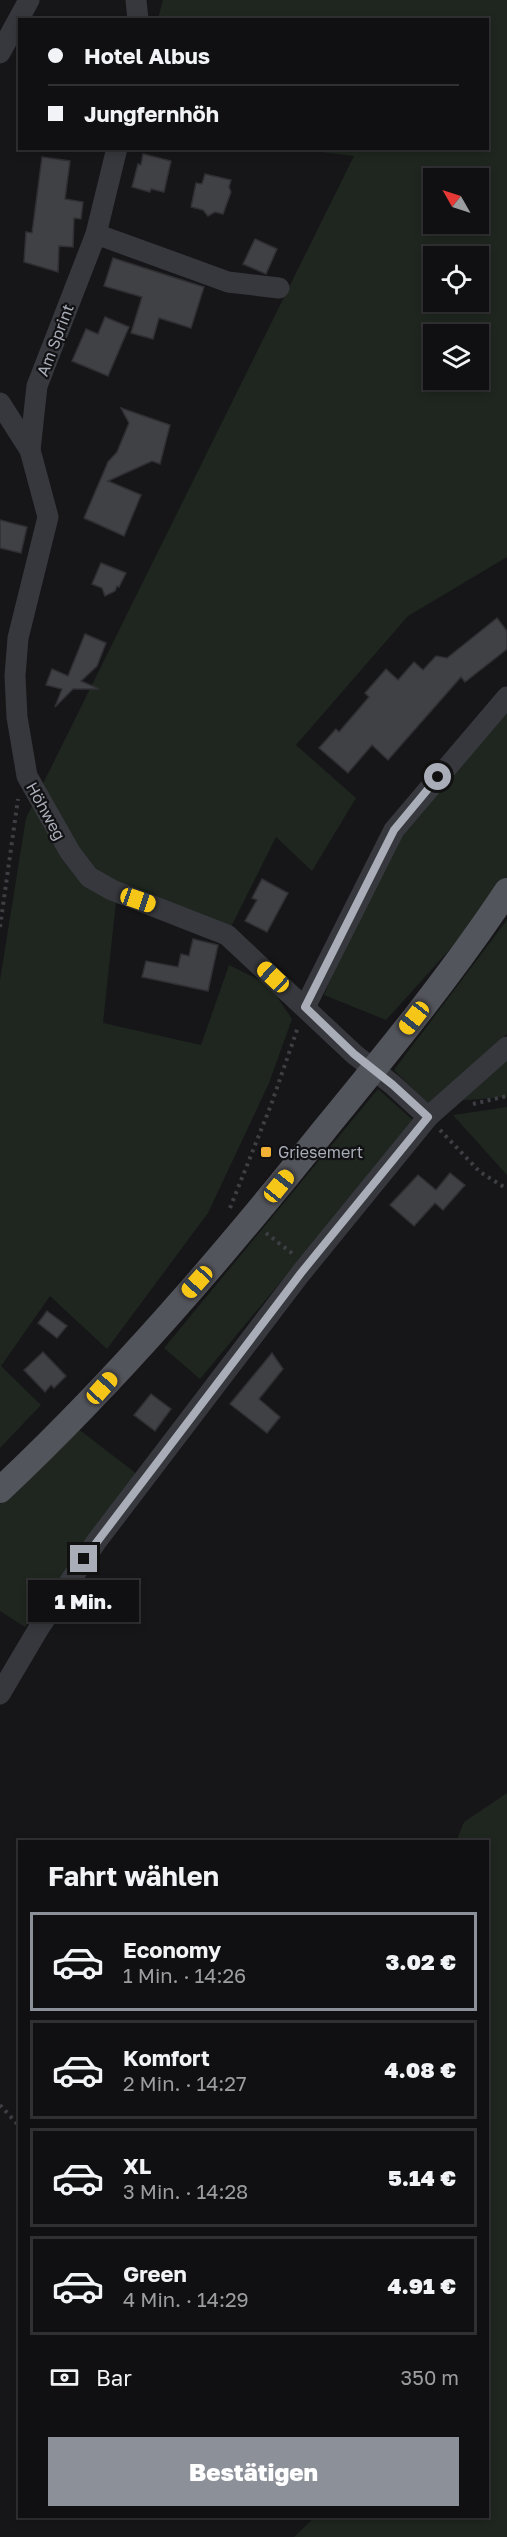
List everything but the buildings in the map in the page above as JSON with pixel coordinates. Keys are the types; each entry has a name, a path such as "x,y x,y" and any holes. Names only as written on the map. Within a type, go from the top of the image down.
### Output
{"main road":[{"path":"0,1490 86,1406 244,1230 476,938 507,891"}],"street":[{"path":"19,18 29,0"},
{"path":"136,0 138,18"},
{"path":"0,53 18,20"},
{"name":"Am Sprint","path":"30,450 37,386 96,234 117,150"},
{"path":"96,234 228,282 279,288"},
{"name":"Höhweg","path":"0,403 30,450 48,517 17,647 15,676 17,717 27,776 70,852 88,877 112,890 227,935 373,1070 428,1117"},
{"path":"305,1007 394,830 507,697"},
{"path":"0,1694 39,1628 96,1542 301,1273 428,1117 507,1047"}],"path":[{"path":"0,927 16,804 27,776"},
{"path":"228,1214 271,1105 305,1007"},
{"path":"464,1106 507,1096"},
{"path":"428,1117 480,1172 507,1189"},
{"path":"0,2105 18,2125"}],"shaded area":[{"path":"163,0 507,0 507,557 408,616 296,745 356,798 312,871 276,837 227,935 116,902 103,1023 201,1045 229,965 269,985 292,1019 269,1083 208,1213 107,1349 50,1296 1,1366 41,1405 0,1448 0,980 26,818 354,156 304,150 489,150 489,18 158,18"},
{"path":"507,697 507,886 386,1020 324,995 394,830"},
{"path":"507,920 507,1034 430,1106 394,1070"},
{"path":"507,1050 507,1097 440,1102"},
{"path":"378,1089 414,1121 200,1379 164,1348"},
{"path":"507,1107 507,1175 453,1115"},
{"path":"77,1428 137,1474 25,1627 0,1611 0,1504"},
{"path":"507,1793 507,2537 294,2537 314,2518 489,2518 489,1840 457,1840 464,1822"}],"place":[{"name":"Griesemert","path":"266,1152"}],"route":[{"path":"84,1559 301,1273 428,1117 354,1054 305,1007 394,830 438,777"}]}
